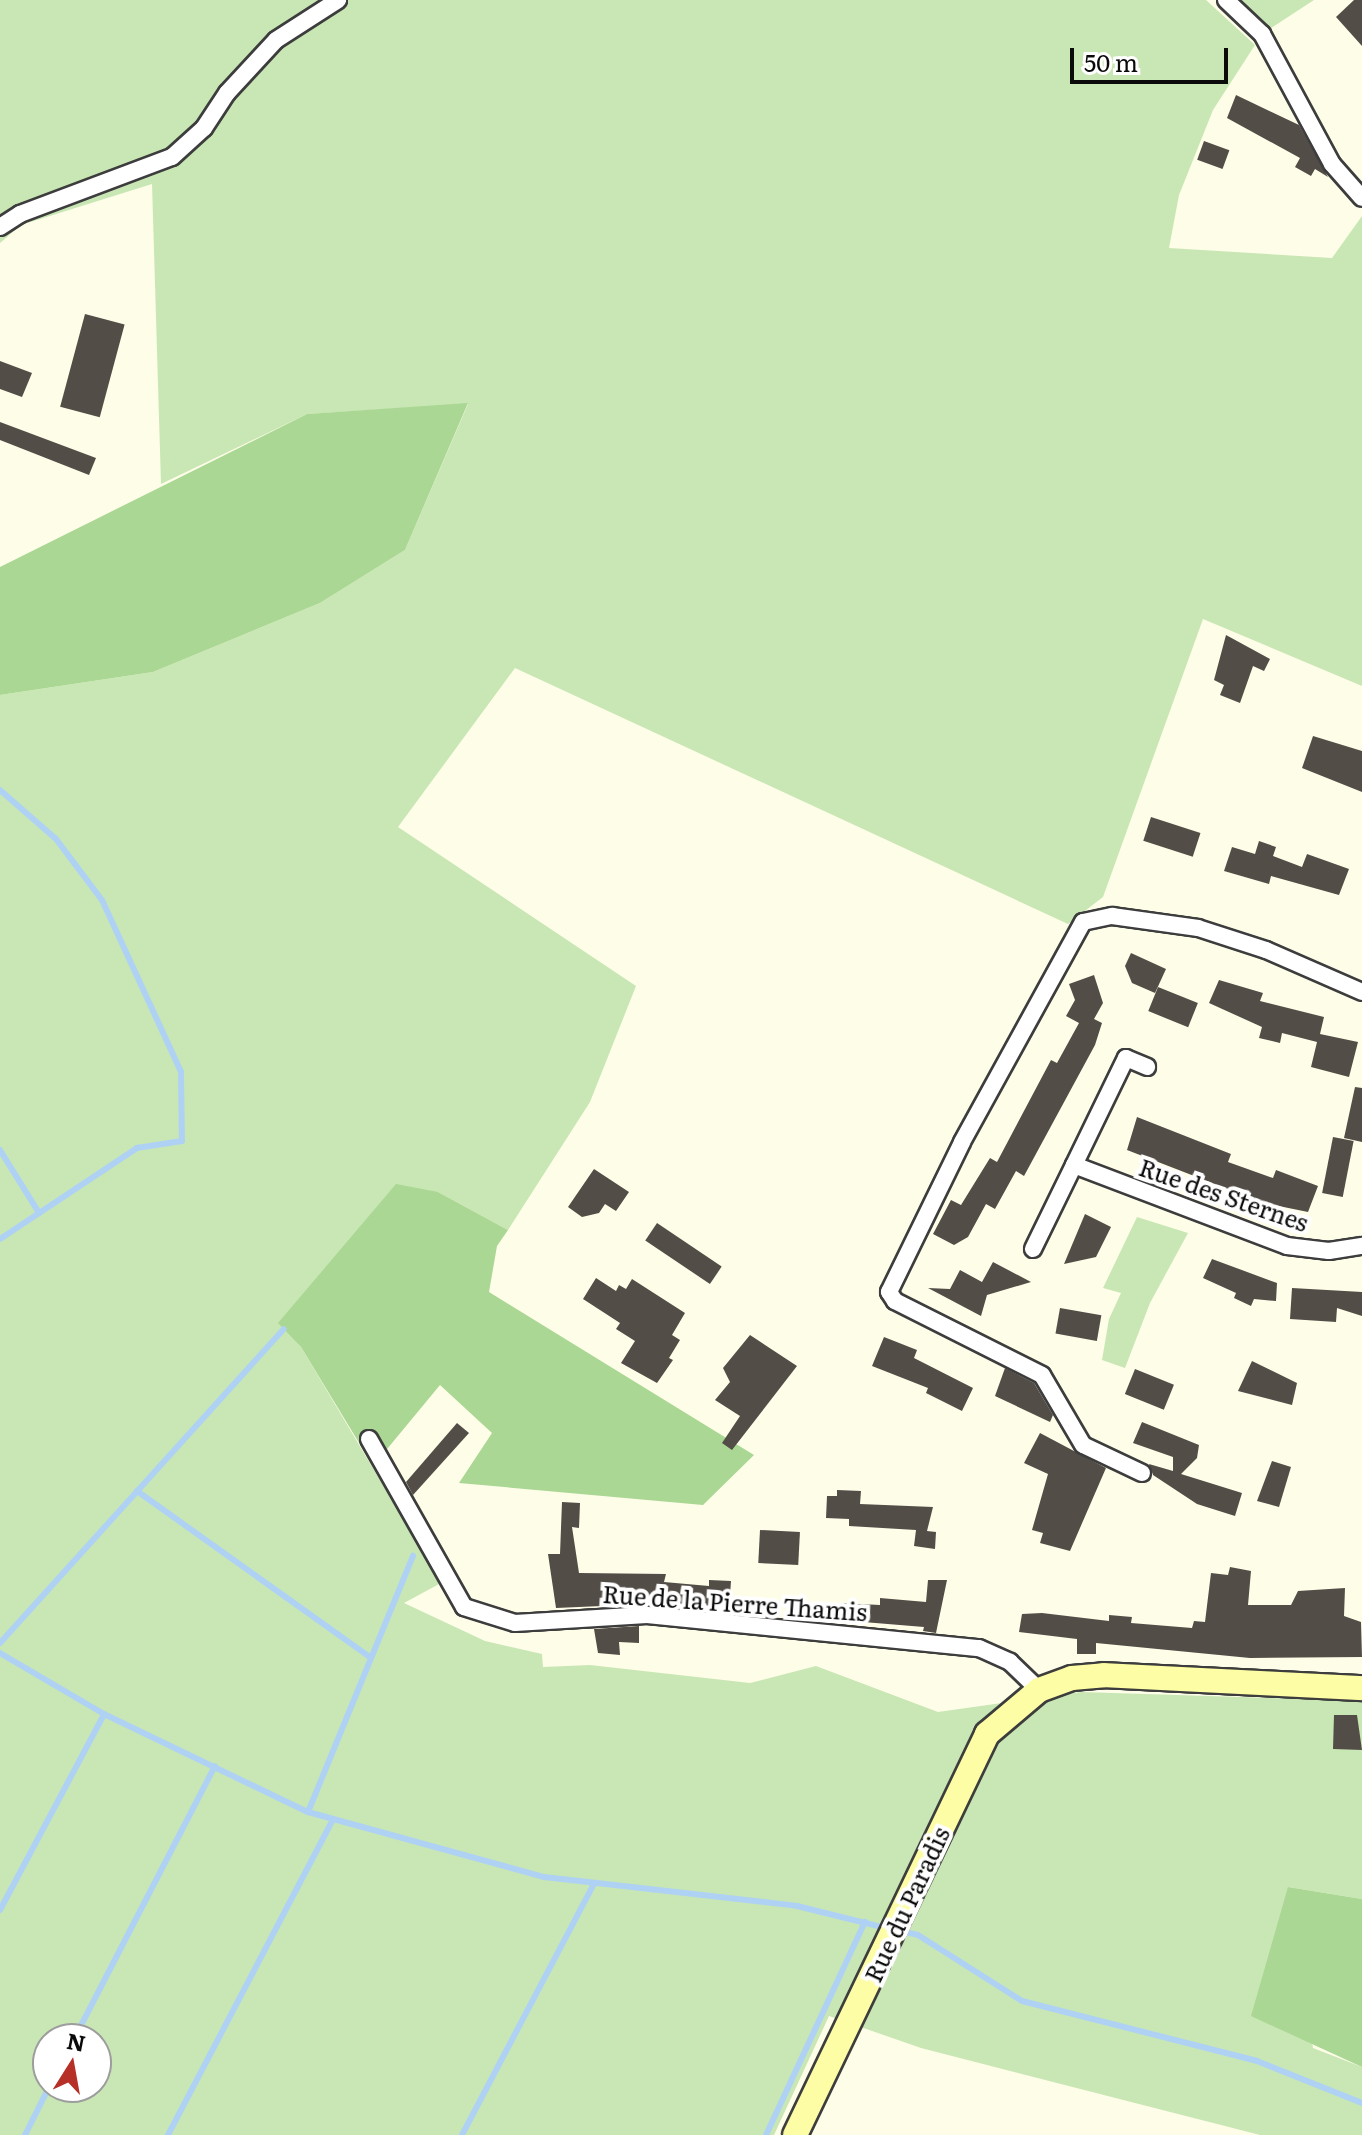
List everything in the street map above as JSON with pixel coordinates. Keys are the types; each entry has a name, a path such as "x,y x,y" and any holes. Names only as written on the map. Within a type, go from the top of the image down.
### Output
{"main road":[{"path":"1039,1690 1072,1678 1104,1675 1362,1688"},
{"name":"Rue du Paradis","path":"795,2135 987,1734 1039,1690"}],"street":[{"path":"0,227 20,214 172,157 204,128 227,93 276,40 338,0"},
{"path":"1226,0 1262,34 1332,164 1362,198"},
{"path":"1142,1473 1083,1445 1042,1375 895,1301 889,1292 962,1142 1083,922 1112,916 1198,928 1266,950 1362,992"},
{"path":"1033,1249 1126,1058 1147,1067"},
{"name":"Rue des Sternes","path":"1074,1165 1287,1246 1329,1251 1362,1246"},
{"name":"Rue de la Pierre Thamis","path":"369,1439 464,1607 515,1623 647,1615 979,1648 1010,1662 1039,1690"}],"green space":[{"path":"0,0 1206,0 1255,45 1213,110 1179,195 1169,248 1332,258 1362,216 1362,686 1203,619 1103,897 1068,924 515,668 398,827 636,986 590,1102 508,1230 438,1192 279,1323 301,1347 441,1583 404,1603 485,1641 542,1654 543,1667 590,1665 750,1683 816,1666 938,1712 1081,1692 1362,1701 1362,1899 1288,1887 1313,2048 1362,2067 1362,2135 1260,2135 921,2048 829,2016 774,2135 0,2135 0,695 153,672 320,603 405,550 468,404 307,414 161,484 152,184 21,225 0,243"},
{"path":"1226,0 1314,0 1262,34"},
{"path":"468,403 405,550 320,603 153,672 0,695 0,567 307,414"},
{"path":"396,1184 438,1192 508,1230 497,1246 489,1292 754,1455 703,1505 459,1483 492,1433 440,1385 373,1466 301,1347 278,1323"},
{"path":"1137,1217 1188,1233 1150,1303 1125,1368 1102,1360 1109,1319 1121,1293 1103,1288"},
{"path":"1288,1887 1362,1899 1362,2067 1251,2016"}],"building":[{"path":"1354,0 1362,0 1362,46 1336,17"},
{"path":"1236,95 1299,125 1328,177 1315,169 1311,176 1295,167 1300,158 1227,118"},
{"path":"1204,141 1229,150 1223,169 1197,160"},
{"path":"85,314 125,325 100,417 60,407"},
{"path":"0,361 32,373 22,397 0,389"},
{"path":"0,422 96,458 89,475 0,440"},
{"path":"1226,635 1270,659 1264,671 1253,666 1240,703 1220,695 1224,685 1214,680"},
{"path":"1313,736 1362,751 1362,792 1302,768"},
{"path":"1151,817 1200,833 1193,857 1143,841"},
{"path":"1259,841 1276,847 1273,856 1302,867 1307,854 1349,869 1339,895 1271,876 1269,884 1224,871 1232,847 1255,854"},
{"path":"1131,953 1166,969 1155,993 1132,983 1125,966"},
{"path":"1094,975 1103,1003 1094,1019 1102,1023 1095,1045 1024,1176 1016,1171 995,1209 986,1204 968,1237 954,1245 933,1234 951,1200 961,1205 990,1158 997,1162 1051,1060 1057,1063 1079,1023 1066,1016 1075,1000 1069,984"},
{"path":"1219,980 1263,993 1260,1001 1324,1017 1320,1034 1358,1042 1349,1077 1311,1067 1317,1042 1282,1033 1280,1043 1259,1038 1262,1027 1209,1003"},
{"path":"1158,987 1198,1003 1188,1027 1148,1011"},
{"path":"1355,1087 1362,1088 1362,1142 1344,1138"},
{"path":"1137,1117 1231,1154 1228,1162 1273,1178 1276,1170 1318,1186 1308,1212 1264,1203 1127,1150"},
{"path":"1333,1137 1354,1141 1343,1197 1322,1193"},
{"path":"594,1169 629,1192 616,1211 605,1204 599,1213 582,1217 568,1207"},
{"path":"1085,1214 1111,1227 1096,1257 1064,1264"},
{"path":"657,1223 722,1267 710,1284 645,1240"},
{"path":"1212,1259 1277,1283 1276,1301 1254,1299 1251,1306 1234,1298 1236,1293 1203,1278"},
{"path":"993,1262 1031,1282 987,1295 981,1316 928,1288 950,1289 960,1270 982,1282"},
{"path":"596,1278 616,1291 619,1285 626,1289 632,1279 685,1313 672,1335 680,1340 669,1358 673,1360 657,1383 621,1363 635,1341 616,1329 620,1323 583,1299"},
{"path":"1292,1288 1362,1292 1362,1316 1337,1308 1336,1322 1290,1319"},
{"path":"1060,1308 1101,1315 1097,1341 1055,1334"},
{"path":"750,1335 797,1366 732,1450 722,1443 740,1416 715,1400 730,1382 723,1368"},
{"path":"884,1337 917,1350 914,1358 973,1388 962,1411 926,1393 928,1388 872,1366"},
{"path":"1252,1361 1297,1383 1292,1405 1238,1391"},
{"path":"1005,1368 1034,1383 1053,1415 1050,1422 995,1396"},
{"path":"1135,1369 1174,1385 1164,1410 1125,1394"},
{"path":"1142,1422 1199,1445 1197,1458 1181,1474 1242,1493 1235,1516 1197,1504 1153,1475 1149,1464 1173,1471 1173,1457 1133,1443"},
{"path":"457,1423 469,1433 413,1495 406,1482"},
{"path":"1040,1433 1106,1468 1070,1551 1040,1543 1043,1533 1032,1530 1048,1474 1024,1463"},
{"path":"1272,1461 1291,1467 1279,1507 1257,1501"},
{"path":"837,1490 861,1491 860,1504 933,1507 927,1531 936,1532 935,1549 914,1546 916,1530 849,1526 849,1519 826,1518 827,1496 837,1496"},
{"path":"562,1502 580,1503 579,1528 572,1527 579,1573 666,1574 664,1582 709,1586 709,1580 731,1581 729,1610 647,1604 556,1608 548,1554 560,1554"},
{"path":"760,1530 800,1532 798,1565 758,1563"},
{"path":"1230,1567 1251,1571 1248,1605 1291,1605 1298,1591 1345,1588 1344,1616 1361,1622 1362,1657 1250,1658 1096,1643 1096,1654 1077,1654 1077,1639 1019,1632 1022,1614 1042,1613 1109,1621 1109,1615 1132,1617 1131,1623 1192,1628 1194,1621 1205,1622 1211,1573 1228,1575"},
{"path":"928,1580 947,1580 936,1633 923,1631 924,1627 839,1620 841,1603 880,1605 880,1598 926,1602"},
{"path":"639,1626 639,1643 619,1642 620,1655 598,1653 594,1629"},
{"path":"1334,1715 1357,1715 1362,1750 1333,1749"}],"waterway":[{"path":"0,790 56,839 102,900 181,1072 182,1141 137,1148 0,1239"},
{"path":"0,1150 39,1213"},
{"path":"0,1643 284,1329"},
{"path":"137,1491 371,1658"},
{"path":"308,1812 413,1556"},
{"path":"0,1653 104,1714 308,1812 544,1877 797,1906 886,1928"},
{"path":"0,1910 104,1714"},
{"path":"82,2023 215,1766"},
{"path":"168,2135 333,1819"},
{"path":"462,2135 594,1884"},
{"path":"766,2135 865,1922"},
{"path":"901,1931 918,1935 1022,2001 1257,2061 1362,2103"},
{"path":"25,2135 41,2103"}]}
